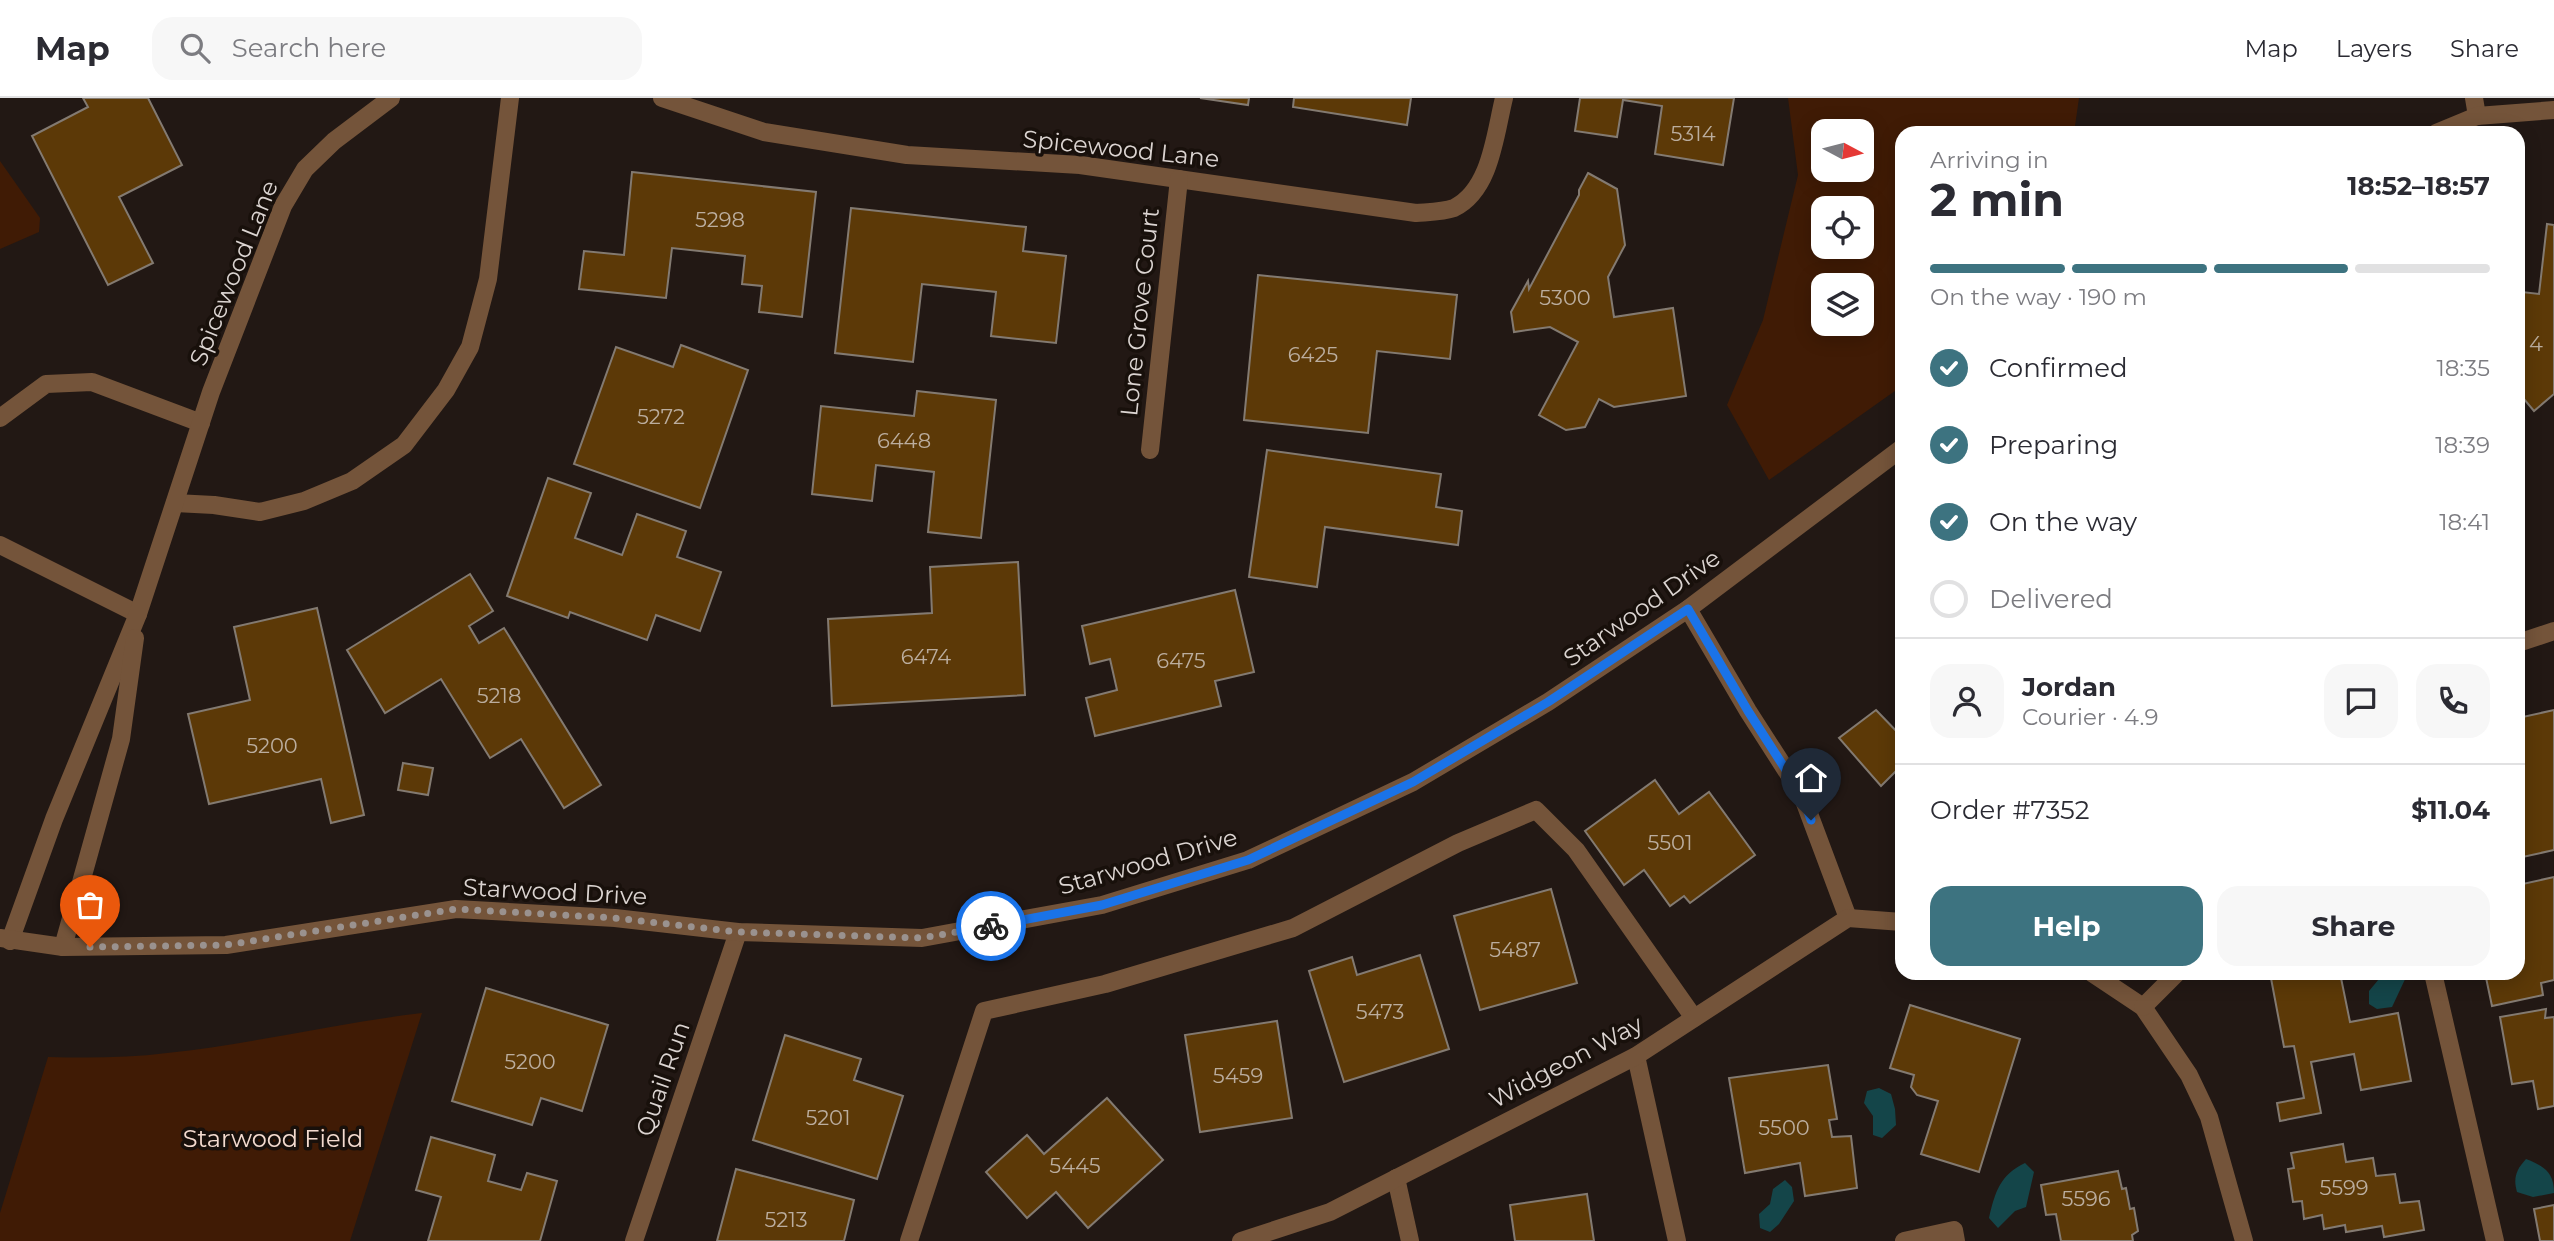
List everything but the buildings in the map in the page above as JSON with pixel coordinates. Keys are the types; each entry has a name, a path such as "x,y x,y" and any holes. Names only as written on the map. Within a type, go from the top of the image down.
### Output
{"street":[{"name":"Spicewood Lane","path":"5,940 138,614 201,423 283,206 305,169 367,114 391,98"},
{"path":"175,503 214,505 260,512 304,501 352,481 404,445 446,390 470,347 488,279 510,98"},
{"name":"Spicewood Lane","path":"662,98 764,132 907,155 1080,166 1416,214 1453,208 1475,191 1489,160 1504,98"},
{"path":"2474,98 2477,116"},
{"path":"2453,126 2477,116 2554,110"},
{"name":"Lone Grove Court","path":"1150,450 1179,179"},
{"path":"0,418 46,384 92,382 201,423"},
{"name":"Starwood Drive","path":"5,940 63,947 226,945 456,909 615,918 738,932 922,938 1102,905 1248,860 1413,782 1548,702 1688,609 1895,453"},
{"path":"0,545 138,614"},
{"path":"1688,609 1748,711 1802,795 1848,918 1895,921"},
{"name":"Spicewood Lane","path":"63,947 121,739 138,614"},
{"path":"2525,641 2554,631"},
{"path":"909,1241 984,1011 1105,984 1293,928 1458,843 1536,810 1576,850 1694,1018"},
{"name":"Widgeon Way","path":"1241,1241 1330,1212 1636,1056 1848,918"},
{"name":"Quail Run","path":"634,1241 738,932"},
{"path":"2102,980 2143,1007 2189,1075 2209,1117 2244,1241"},
{"path":"2143,1007 2170,980"},
{"path":"2435,980 2495,1241"},
{"path":"1636,1056 1677,1241"},
{"path":"1396,1178 1410,1241"},
{"path":"1904,1241 1954,1230 1956,1241"}],"green space":[{"path":"1788,98 2079,98 2075,126 1895,126 1895,391 1769,480 1727,405 1763,320 1798,175"},
{"path":"0,161 40,218 39,232 0,249"},
{"name":"Starwood Field","path":"422,1013 350,1241 0,1241 0,1213 48,1057 167,1053"}],"water":[{"path":"2378,980 2405,980 2392,1007 2377,1009 2369,1004 2369,991"},
{"path":"1879,1088 1891,1094 1896,1125 1882,1138 1873,1135 1873,1116 1864,1103 1867,1091"},
{"path":"2526,1159 2547,1171 2554,1186 2554,1193 2533,1197 2517,1192 2516,1174"},
{"path":"2025,1163 2034,1172 2026,1207 2015,1211 1998,1228 1989,1218 1996,1192 2010,1173"},
{"path":"1785,1180 1792,1187 1794,1201 1779,1224 1770,1232 1760,1228 1759,1214 1770,1204 1773,1189"}],"way so far":[{"path":"90,947 226,945 456,909 615,918 738,932 922,938 991,926"}],"route":[{"path":"991,926 1102,905 1248,860 1413,782 1548,702 1688,609 1748,711 1802,795 1811,820"}]}
